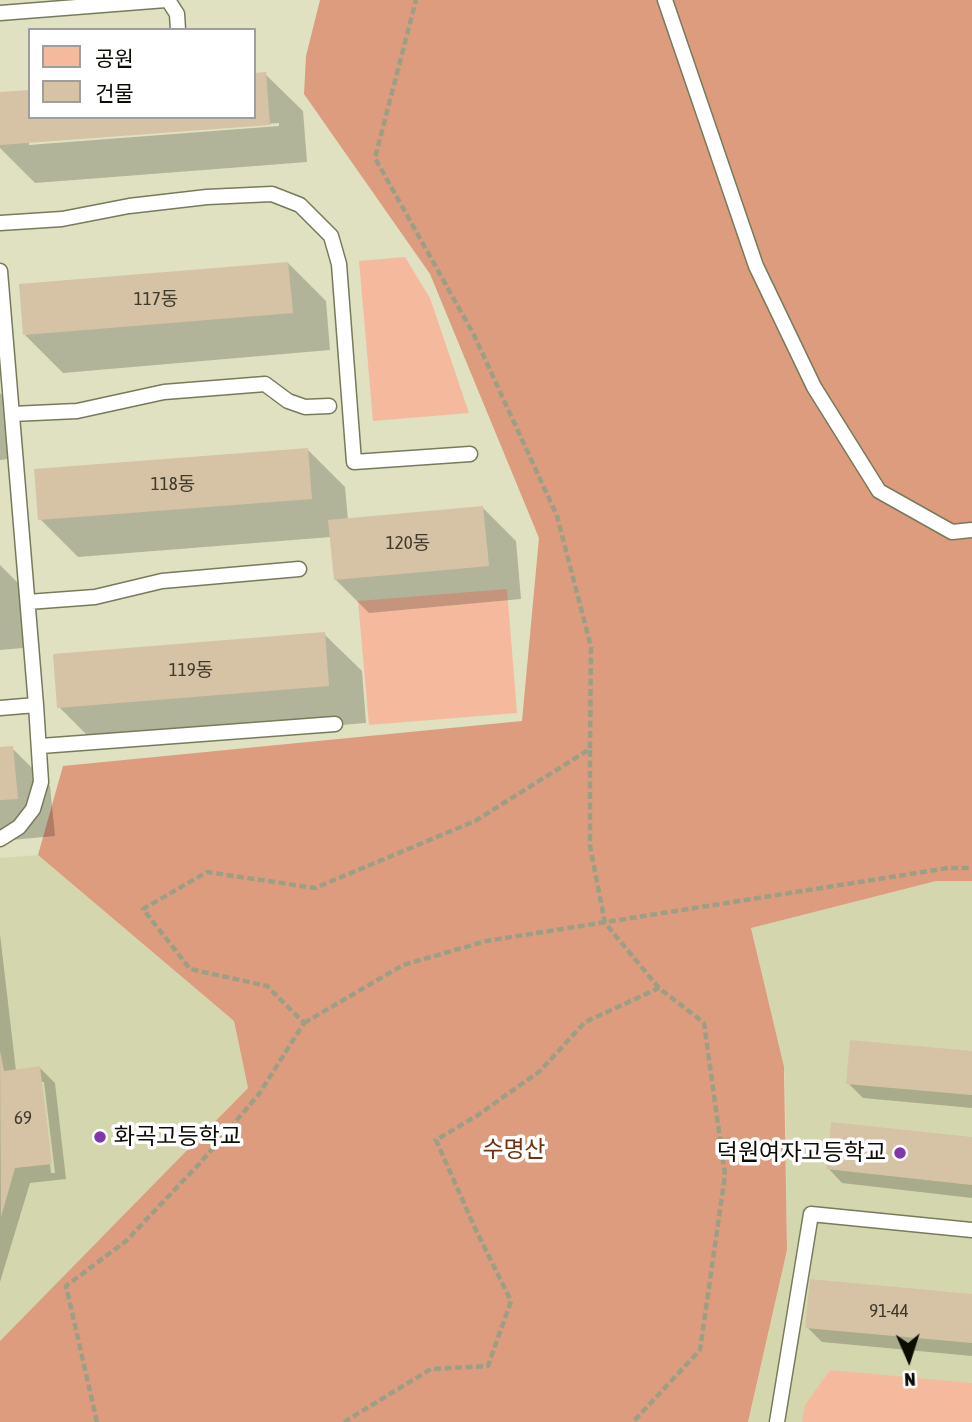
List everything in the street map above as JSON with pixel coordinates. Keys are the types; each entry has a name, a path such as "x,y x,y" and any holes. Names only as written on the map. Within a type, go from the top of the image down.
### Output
{"lane":[{"path":"0,13 167,0 177,14 178,28"},
{"path":"665,0 756,266 814,387 879,491 952,532 972,530"},
{"path":"0,223 62,219 129,206 207,197 272,194 300,205 331,236 339,264 355,462 470,454"},
{"path":"0,271 41,747 41,782 33,808 19,827 0,839"},
{"path":"12,414 77,411 164,392 265,384 288,401 305,407 330,406"},
{"path":"28,601 95,597 162,581 299,569"},
{"path":"0,708 36,705"},
{"path":"41,747 335,724"},
{"path":"777,1422 811,1214 972,1230"}],"path":[{"path":"416,0 375,158 474,335 557,516 591,647 590,846 605,923 659,988 704,1023 724,1175 701,1350 633,1422"},
{"path":"304,1023 267,986 190,969 143,909 206,872 315,888 475,821 590,750"},
{"path":"97,1422 66,1286 127,1241 200,1163 259,1094 304,1023 403,965 486,941 948,868 972,868"},
{"path":"344,1422 430,1369 488,1366 512,1301 474,1226 436,1140 478,1115 540,1071 585,1021 659,988"}],"shaded area":[{"name":"화곡고등학교","path":"38,855 234,1021 248,1088 0,1341 0,858"},
{"path":"936,881 972,881 972,1422 748,1422 787,1250 785,1074 751,927"}],"green space":[{"name":"수명산","path":"320,0 972,0 972,881 936,881 751,928 784,1067 787,1250 748,1422 0,1422 0,1341 248,1088 234,1021 38,855 63,766 522,721 539,538 430,274 304,94 306,56"},
{"path":"405,257 430,298 469,413 373,421 359,261"},
{"path":"507,589 517,713 369,725 358,601"},
{"path":"830,1370 972,1383 972,1422 802,1422 805,1405"}],"building":[{"path":"266,72 270,125 0,145 0,92 28,90 28,119 256,119 256,73"},
{"path":"288,262 293,313 23,335 19,284"},
{"path":"308,448 312,499 38,520 34,469"},
{"path":"483,506 489,566 334,580 328,520"},
{"path":"325,632 329,686 57,708 53,654"},
{"path":"13,746 18,799 0,800 0,747"},
{"name":"덕원여자고등학교","path":"850,1040 972,1051 972,1095 846,1084"},
{"name":"화곡고등학교","path":"0,1051 4,1071 40,1066 52,1164 15,1168 1,1217"},
{"name":"덕원여자고등학교","path":"831,1122 972,1137 972,1185 826,1169"},
{"path":"810,1279 972,1294 972,1343 805,1328"}],"place":[{"name":"화곡고등학교","path":"100,1137"},
{"name":"덕원여자고등학교","path":"900,1153"}]}
